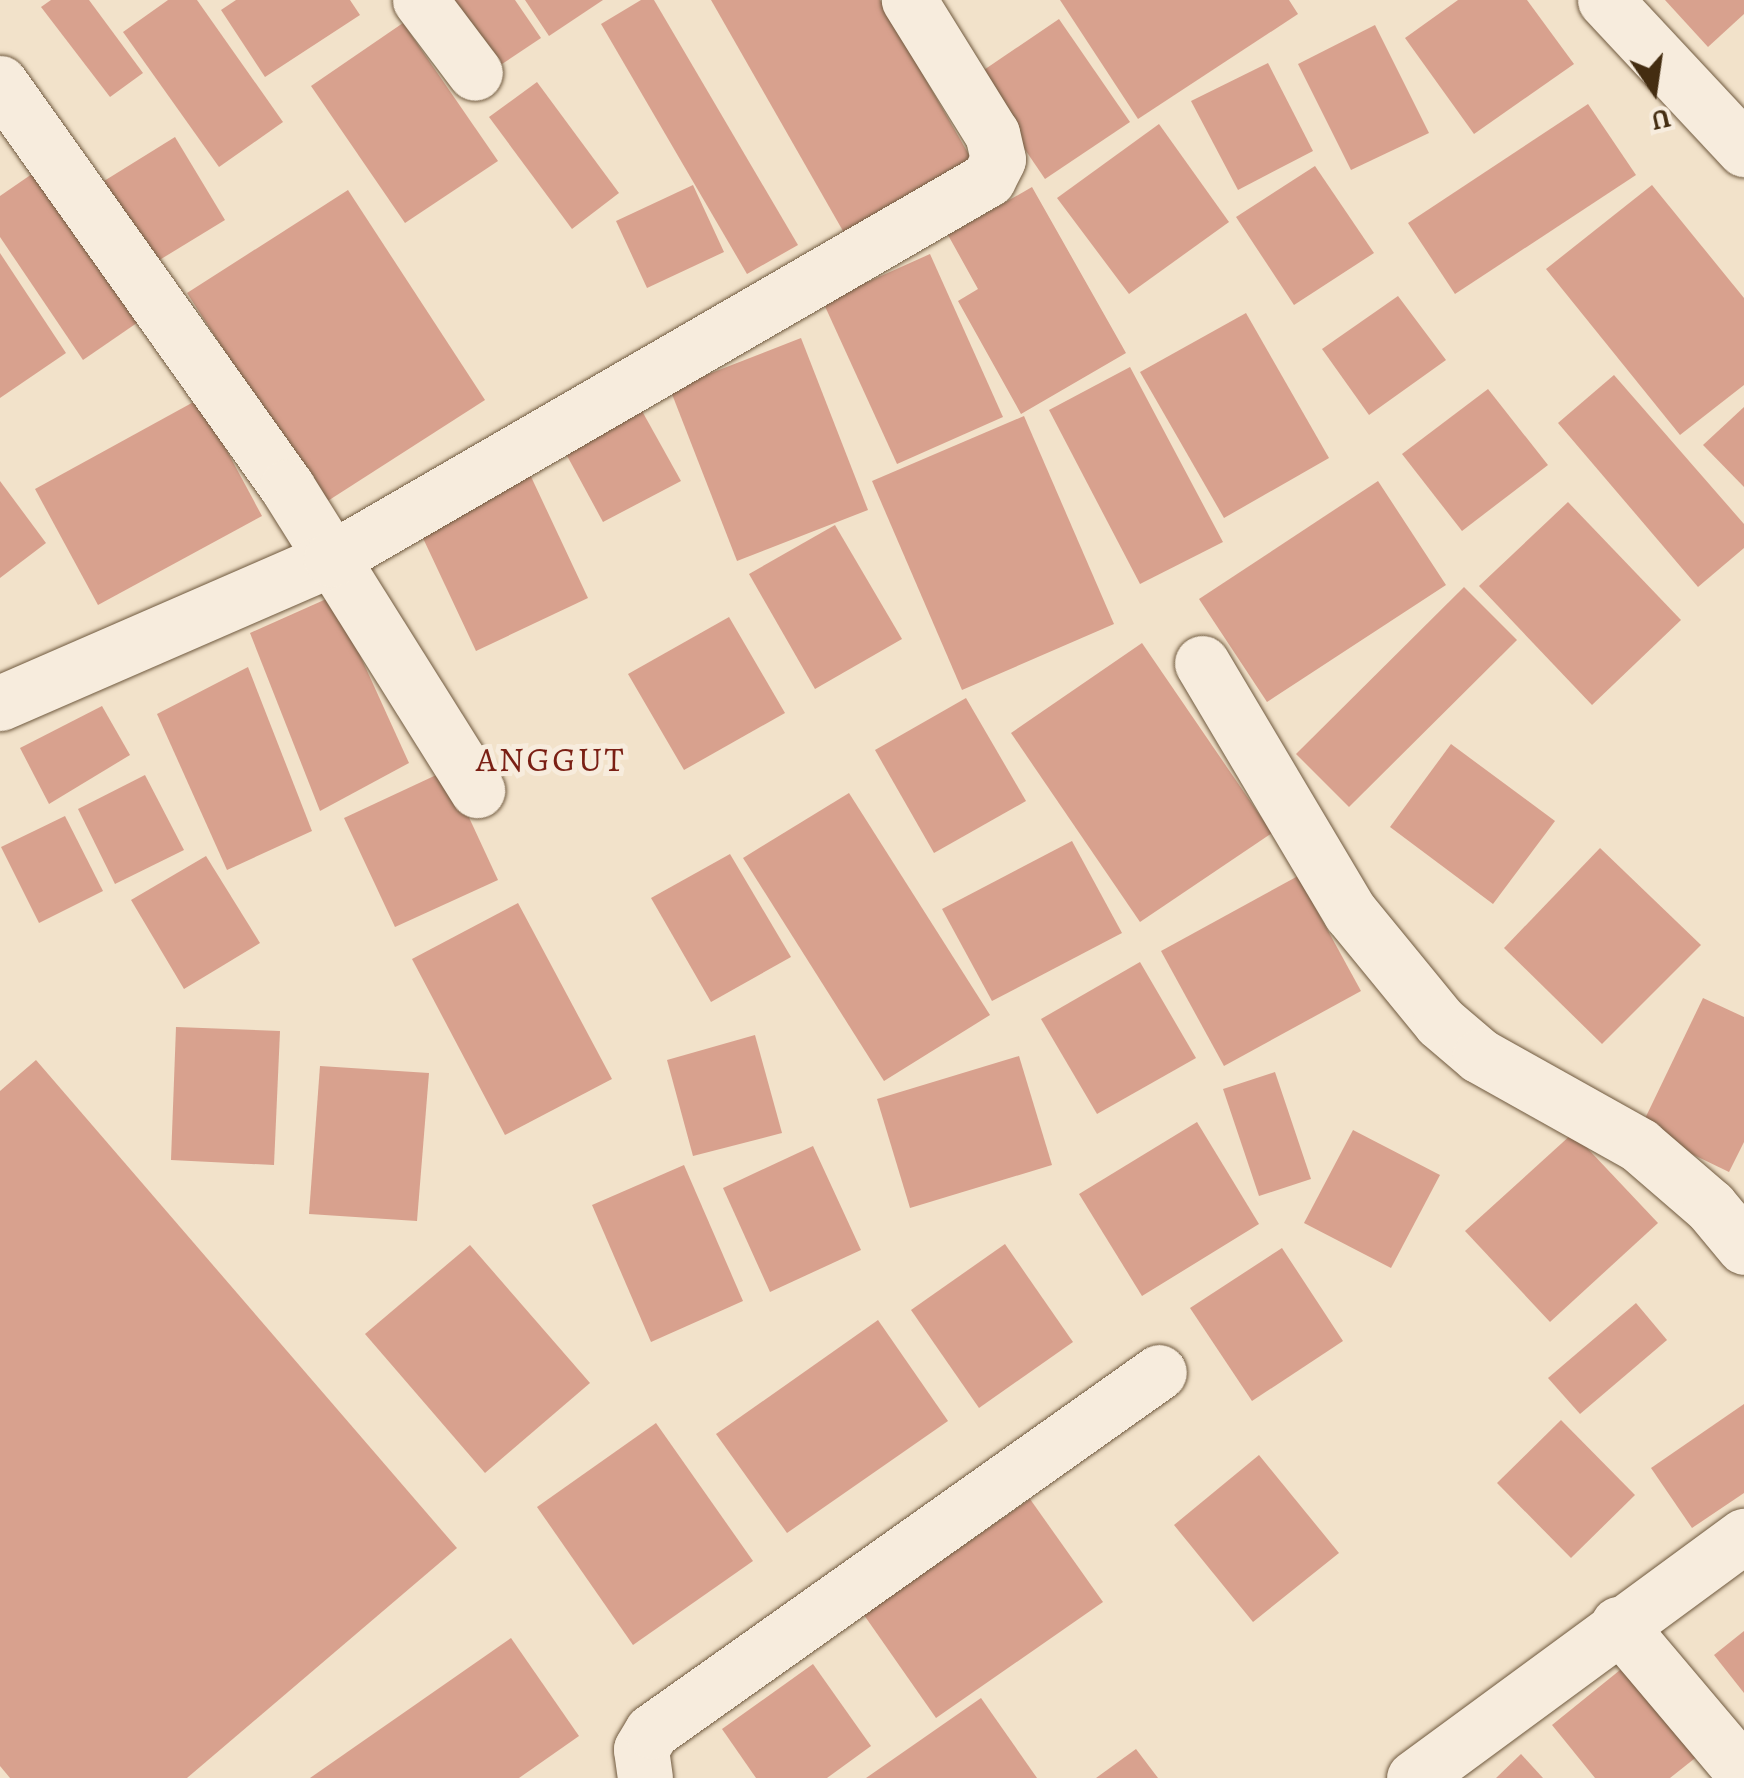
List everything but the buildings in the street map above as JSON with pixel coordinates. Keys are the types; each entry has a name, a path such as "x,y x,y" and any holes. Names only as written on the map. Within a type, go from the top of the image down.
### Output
{"street":[{"path":"420,0 475,73"},
{"path":"0,703 331,559 988,179 998,159 992,134 909,0"},
{"path":"1605,0 1744,149"},
{"path":"0,83 331,559 476,790"},
{"path":"1202,663 1350,912 1440,1022 1480,1056 1639,1145 1710,1206 1744,1247"},
{"path":"645,1778 641,1749 652,1731 1159,1372"},
{"path":"1414,1778 1618,1624 1744,1536"},
{"path":"1618,1624 1744,1772"}],"district":[{"name":"ANGGUT","path":"551,759"}]}
